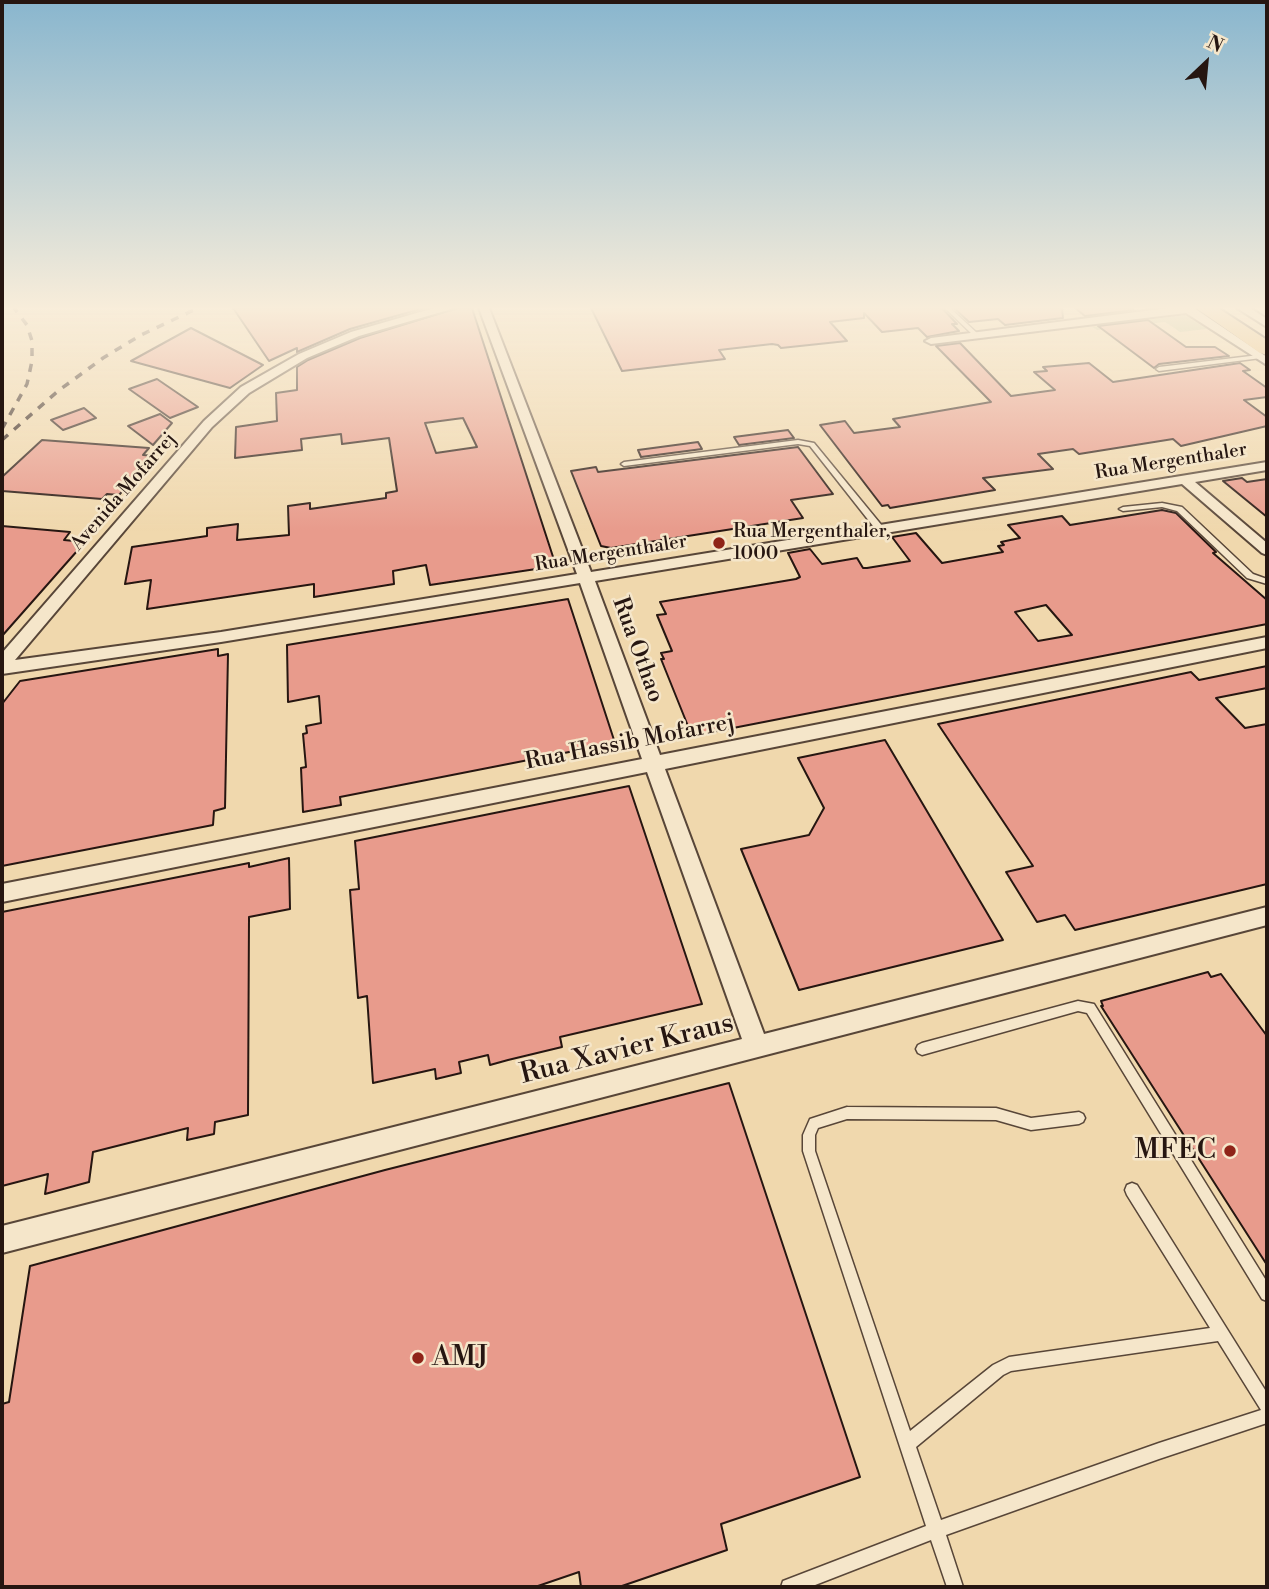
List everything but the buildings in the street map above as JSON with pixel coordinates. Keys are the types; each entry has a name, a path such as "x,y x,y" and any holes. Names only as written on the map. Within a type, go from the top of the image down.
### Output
{"street":[{"name":"Avenida Mofarrej","path":"2,666 208,424 245,390 258,382"},
{"name":"Rua Othao","path":"512,382 757,1048"},
{"name":"Rua Mergenthaler","path":"2,666 221,637 1267,466"},
{"path":"1185,480 1267,550"},
{"name":"Rua Hassib Mofarrej","path":"2,893 1267,642"},
{"name":"Rua Xavier Kraus","path":"2,1240 1267,916"}],"lane":[{"path":"624,464 799,442 811,444 880,529"},
{"path":"1123,509 1162,505 1180,509 1250,576 1267,582"},
{"path":"922,1049 1077,1006 1090,1008 1267,1294"},
{"path":"955,1587 809,1151 809,1135 814,1123 847,1113 996,1114 1031,1124 1079,1118"},
{"path":"1132,1190 1267,1406"},
{"path":"908,1444 1009,1364 1222,1333"},
{"path":"789,1587 936,1530 1267,1416"}],"railway":[{"path":"2,429 27,382"},
{"path":"2,440 70,382"}],"place":[{"name":"Rua Mergenthaler, 1000","path":"719,543"},
{"name":"MFEC","path":"1230,1151"},
{"name":"AMJ","path":"418,1358"}]}
